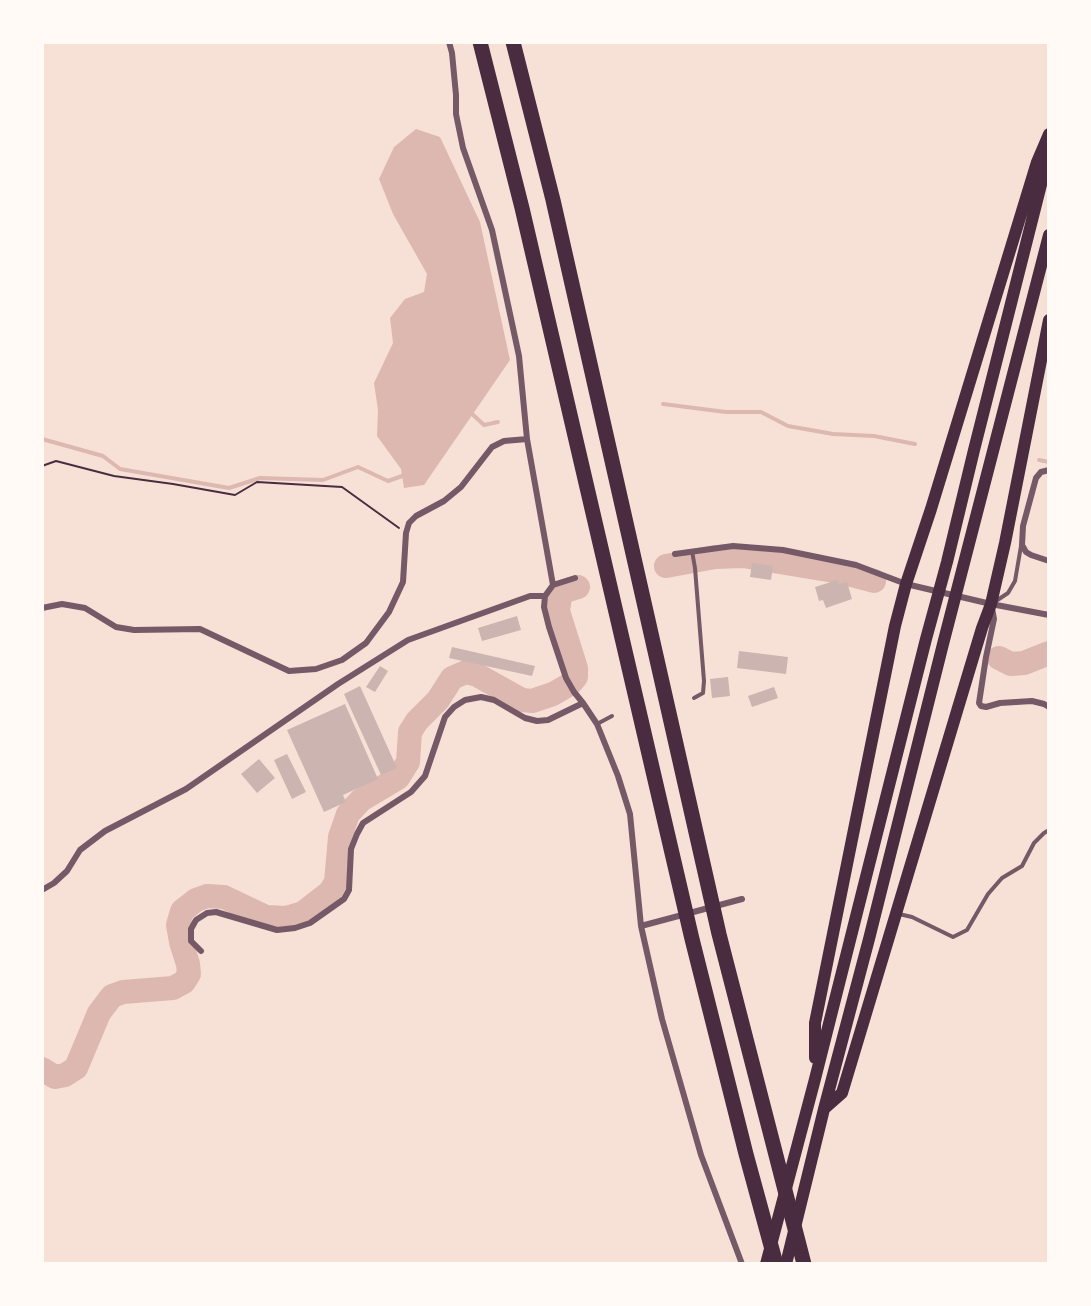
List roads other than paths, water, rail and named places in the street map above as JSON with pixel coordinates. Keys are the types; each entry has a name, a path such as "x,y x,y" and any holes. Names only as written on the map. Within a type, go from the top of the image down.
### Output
{"highway":[{"path":"480,42 522,208 692,939 776,1264"},
{"path":"513,42 553,200 719,934 804,1264"}],"main road":[{"path":"815,1079 816,1023 895,626 1037,162 1049,134"},
{"path":"766,1264 947,562 1049,153"},
{"path":"786,1264 942,644 1049,235"},
{"path":"824,1109 842,1093 991,604 1049,320"}],"street":[{"path":"449,42 452,53 456,114 463,148 492,230 519,356 527,438 553,585"},
{"path":"42,608 62,604 85,608 116,627 134,630 200,629 289,671 316,669 342,660 366,643 389,612 403,582 406,533 409,523 416,516 444,501 461,487 492,447 504,441 527,438"},
{"path":"1049,470 1041,472 1036,478 1023,526 1022,545 1026,552 1049,561"},
{"path":"675,554 733,546 783,550 856,565 906,584 1049,615"},
{"path":"575,578 553,585 545,596 544,607 566,678 597,724 618,776 630,814 641,926 662,1019 701,1155 742,1264"},
{"path":"42,890 54,884 68,871 80,850 105,831 186,789 338,684 408,640 530,596 545,596"},
{"path":"991,604 994,620 978,698 979,703 986,707 1000,703 1032,701 1049,707"},
{"path":"201,951 191,941 190,929 196,920 207,913 216,912 277,930 310,923 344,898 349,890 351,849 363,823 411,792 425,776 445,717 454,707 465,700 482,696 494,700 525,718 537,721 548,720 583,703"},
{"path":"641,926 742,899"}],"lane":[{"path":"991,604 1008,593 1015,581 1022,545"},
{"path":"693,553 704,681 703,693 694,698"},
{"path":"597,724 612,716"},
{"path":"896,914 912,916 953,937 968,930 988,894 1002,879 1022,866 1034,843 1049,830"}],"waterway":[{"path":"663,404 726,412 761,412 788,426 833,434 874,436 915,444"},
{"path":"470,412 484,425 498,422"},
{"path":"42,439 103,456 120,469 229,488 260,478 323,480 358,467 388,481 405,475"},
{"path":"1039,460 1049,462"},
{"path":"666,566 715,557 743,556 840,572 874,581"},
{"path":"42,1069 55,1077 65,1075 76,1068 99,1013 112,996 123,992 173,988 184,982 189,974 188,964 178,925 182,911 196,900 207,896 224,897 266,917 286,918 303,913 330,892 336,882 340,837 348,814 361,800 398,778 408,762 410,732 417,721 438,700 452,678 466,672 477,675 522,700 532,701 553,694 570,684 576,677 576,668 558,611 560,597 565,591 578,587"},
{"path":"999,658 1011,664 1024,663 1049,653"}]}
